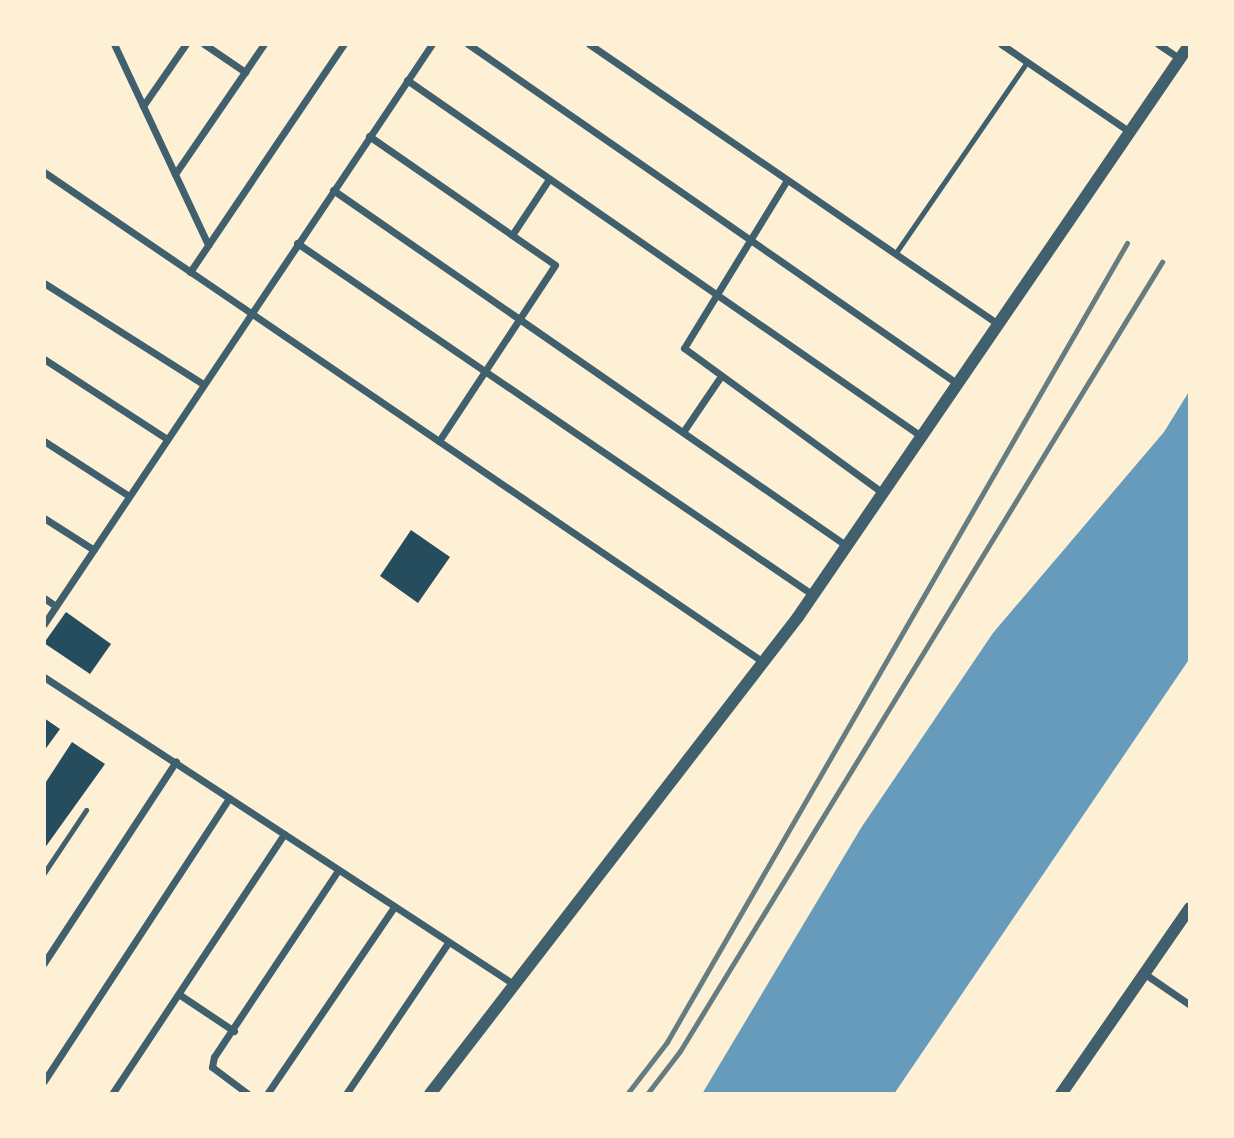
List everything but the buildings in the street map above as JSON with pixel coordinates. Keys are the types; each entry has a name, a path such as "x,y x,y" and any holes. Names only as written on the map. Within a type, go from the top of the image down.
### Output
{"street":[{"path":"114,44 208,245"},
{"path":"143,106 186,44"},
{"path":"204,44 245,72"},
{"path":"174,174 264,44"},
{"path":"190,272 344,44"},
{"path":"44,624 250,312 432,44"},
{"path":"468,44 958,384"},
{"path":"589,44 998,324"},
{"path":"1001,44 1130,132"},
{"path":"1158,44 1180,58"},
{"path":"430,1094 512,983 764,662 813,595 1190,44"},
{"path":"407,80 921,436"},
{"path":"369,136 555,265 439,441"},
{"path":"44,172 764,662"},
{"path":"512,235 549,179"},
{"path":"787,180 684,348 719,379 883,493"},
{"path":"333,190 847,546"},
{"path":"297,243 813,595"},
{"path":"44,283 203,384"},
{"path":"44,359 167,439"},
{"path":"683,432 719,379"},
{"path":"44,441 129,496"},
{"path":"44,518 94,550"},
{"path":"44,598 56,606"},
{"path":"44,677 176,761 447,944 512,983"},
{"path":"44,963 176,761"},
{"path":"44,1081 229,798"},
{"path":"112,1094 284,834"},
{"path":"247,1094 212,1067 337,872"},
{"path":"267,1094 394,907"},
{"path":"1061,1094 1190,908"},
{"path":"346,1094 447,944"},
{"path":"1145,974 1190,1006"},
{"path":"180,995 234,1031"}],"lane":[{"path":"895,254 1027,62"},
{"path":"44,873 86,810"}],"water":[{"path":"1190,390 1190,658 894,1094 702,1094 861,828 993,633 1164,432"}],"railway":[{"path":"627,1094 667,1042 1127,243"},
{"path":"647,1094 680,1051 1162,262"}]}
